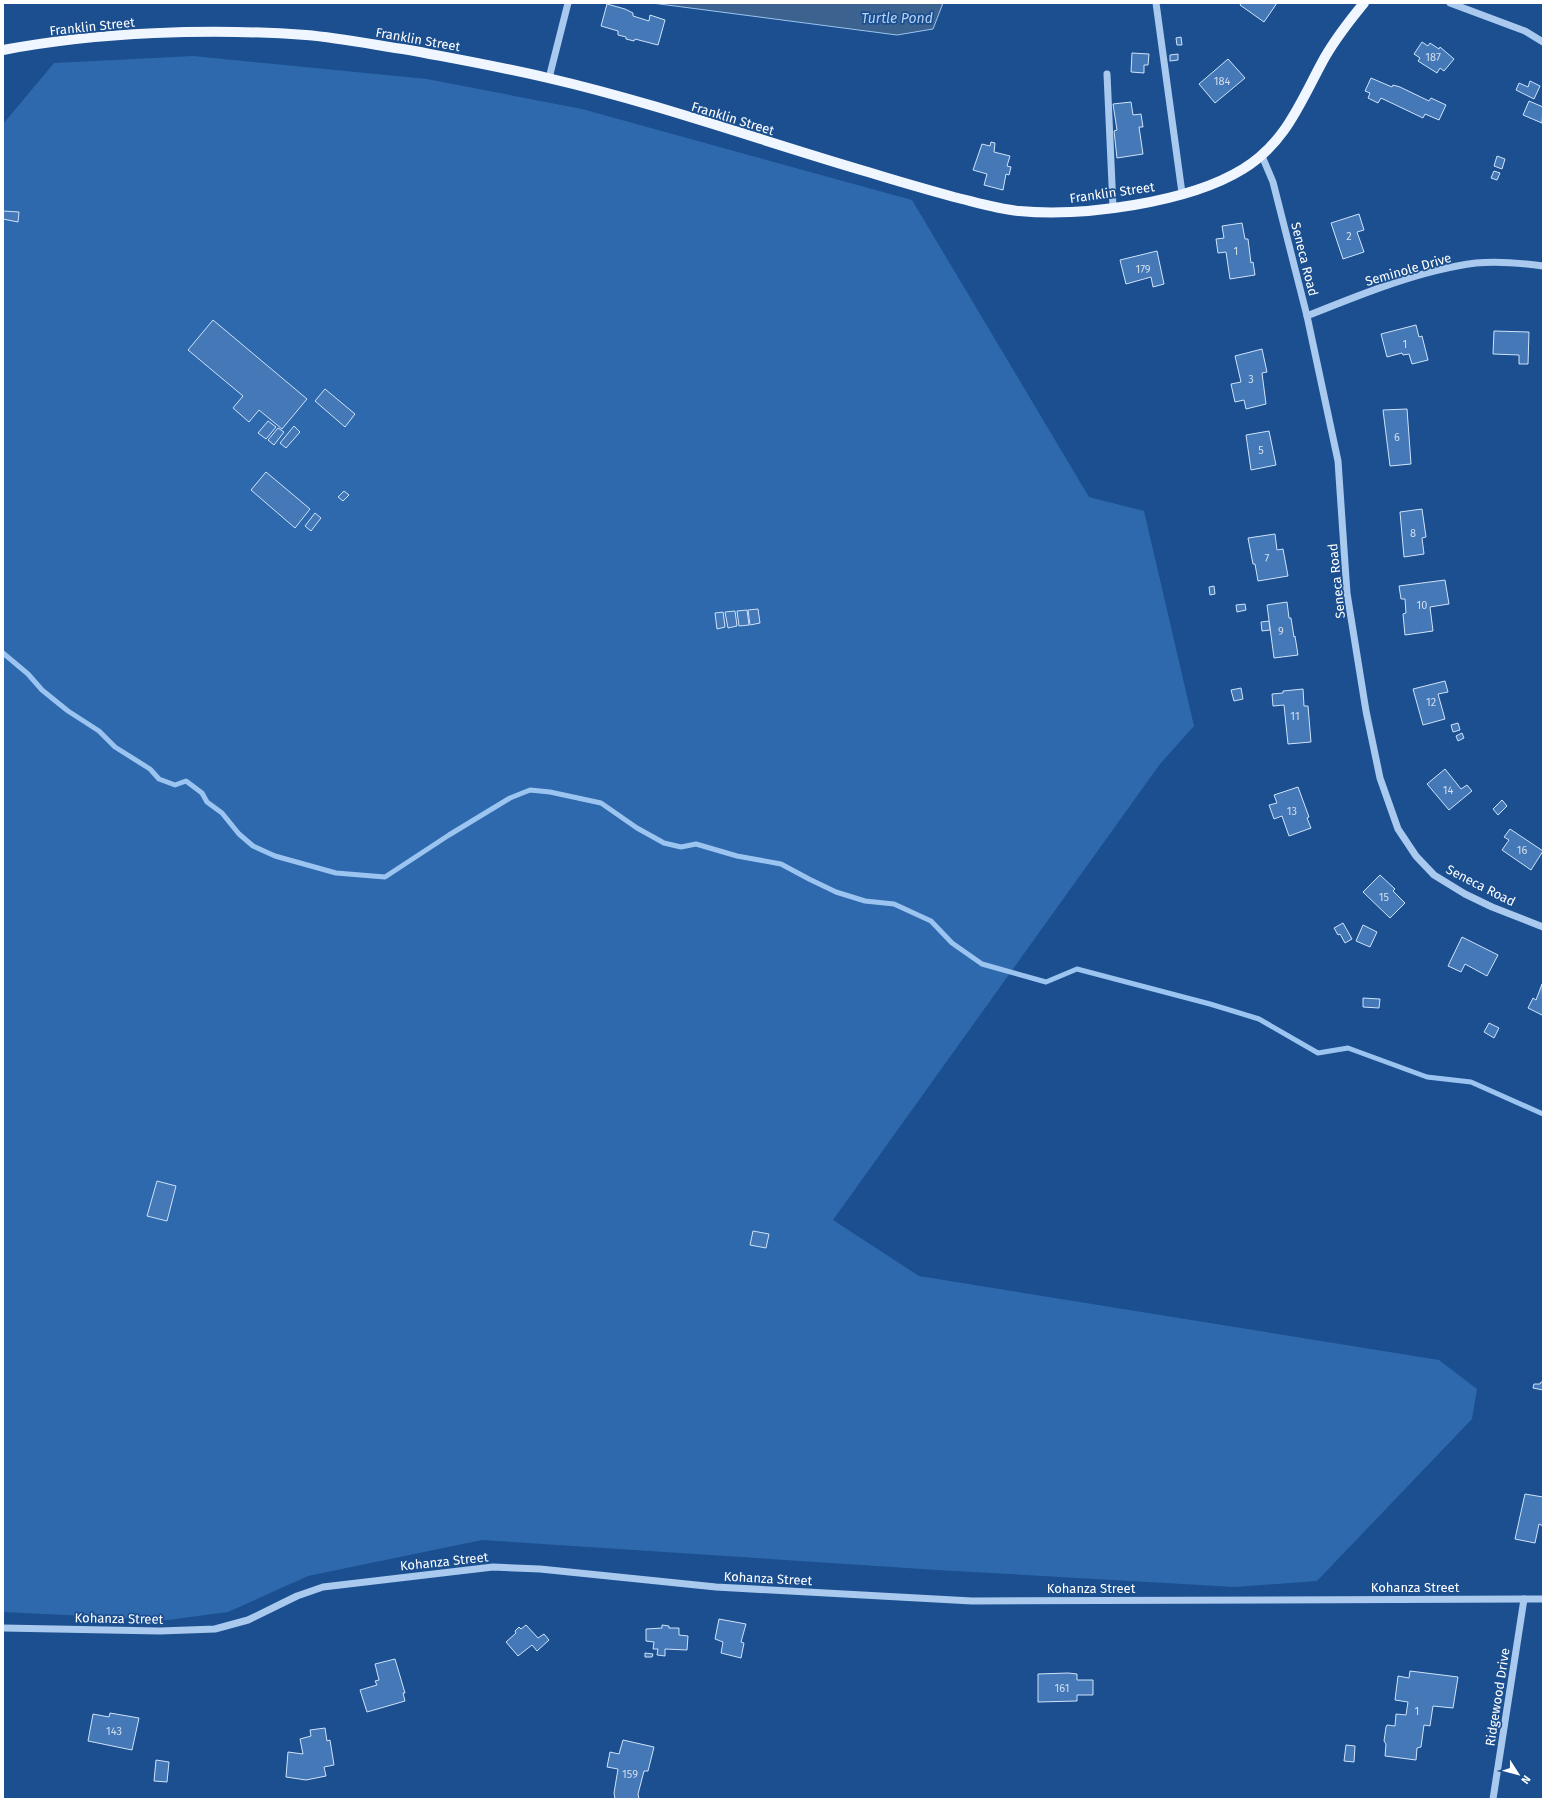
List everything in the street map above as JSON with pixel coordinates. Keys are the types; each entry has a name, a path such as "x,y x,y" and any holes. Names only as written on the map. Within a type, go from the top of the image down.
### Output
{"main road":[{"name":"Franklin Street","path":"3,50 86,39 156,34 257,32 310,35 368,43 468,61 549,78 625,98 881,176 976,202 1020,211 1067,212 1113,208 1182,193 1227,178 1262,156 1289,125 1325,58 1342,30 1364,3"}],"street":[{"path":"549,78 568,3"},
{"path":"1156,3 1182,193"},
{"path":"1450,3 1525,31 1543,42"},
{"path":"1107,74 1113,208"},
{"name":"Seneca Road","path":"1262,156 1273,182 1307,316 1338,461 1347,593 1366,711 1380,778 1398,829 1416,856 1434,875 1492,907 1543,927"},
{"name":"Seminole Drive","path":"1307,316 1353,297 1434,271 1476,263 1508,262 1543,266"},
{"name":"Kohanza Street","path":"3,1628 160,1631 215,1629 248,1620 296,1596 323,1586 493,1568 540,1569 716,1587 972,1601 1543,1599"},
{"name":"Ridgewood Drive","path":"1493,1799 1524,1599"}],"shaded area":[{"path":"193,56 427,79 582,109 912,200 1089,497 1144,511 1194,726 1160,764 833,1220 919,1276 1439,1360 1477,1389 1472,1419 1317,1581 1235,1587 937,1570 482,1540 308,1576 228,1612 168,1620 3,1612 3,124 54,63"}],"water":[{"name":"Turtle Pond","path":"652,3 943,3 933,29 897,35"}],"building":[{"path":"1241,3 1277,3 1264,22 1240,5"},
{"path":"607,4 625,9 633,13 633,16 649,21 650,15 665,20 658,45 635,39 634,41 626,39 626,37 618,35 618,31 601,26"},
{"path":"1181,37 1182,45 1177,45 1176,38"},
{"path":"1422,42 1428,46 1430,43 1439,49 1440,47 1454,59 1444,71 1440,68 1437,73 1418,61 1420,58 1414,54"},
{"path":"1132,53 1149,54 1148,65 1144,65 1144,73 1131,72"},
{"path":"1178,54 1178,60 1170,61 1170,55"},
{"path":"1228,59 1245,78 1215,103 1199,84"},
{"path":"1371,78 1392,87 1393,85 1400,87 1429,101 1431,98 1446,105 1439,120 1425,114 1423,118 1381,98 1378,103 1368,98 1370,93 1365,91"},
{"path":"1530,81 1540,86 1534,99 1516,90 1519,83 1528,87"},
{"path":"1529,101 1543,107 1542,123 1523,115"},
{"path":"1131,102 1133,115 1141,114 1143,127 1139,127 1143,154 1117,158 1114,131 1117,130 1113,104"},
{"path":"991,142 995,143 994,152 1010,156 1007,166 1011,167 1009,175 1006,174 1003,190 984,185 987,174 973,170 982,144 990,146"},
{"path":"1497,156 1505,159 1502,169 1494,166"},
{"path":"1494,171 1500,173 1497,180 1491,178"},
{"path":"3,211 19,212 18,222 3,219"},
{"path":"1359,214 1364,230 1357,232 1364,252 1343,259 1331,223"},
{"path":"1242,223 1245,239 1248,239 1251,263 1253,262 1255,275 1230,279 1226,252 1218,253 1216,239 1224,238 1222,226"},
{"path":"1157,251 1164,284 1153,287 1151,277 1126,284 1120,260"},
{"path":"213,320 307,399 282,429 259,410 249,422 233,408 243,396 188,350"},
{"path":"1416,325 1419,337 1422,336 1428,360 1412,364 1409,354 1403,355 1402,353 1387,357 1381,334"},
{"path":"1494,331 1529,332 1528,364 1519,364 1519,355 1493,354"},
{"path":"1262,349 1267,372 1262,373 1266,404 1246,409 1244,400 1235,402 1231,384 1241,382 1235,356"},
{"path":"325,389 355,414 345,427 315,401"},
{"path":"1407,409 1411,464 1390,466 1383,410"},
{"path":"268,421 276,427 266,439 258,433"},
{"path":"294,426 300,432 286,448 280,443"},
{"path":"278,428 284,432 274,445 268,440"},
{"path":"1269,431 1276,465 1251,470 1246,435"},
{"path":"266,472 310,509 295,528 251,490"},
{"path":"344,491 349,495 343,501 338,497"},
{"path":"1422,509 1426,537 1422,538 1424,554 1404,557 1400,512"},
{"path":"315,513 321,518 311,531 305,526"},
{"path":"1275,534 1277,550 1283,549 1288,576 1258,581 1248,538"},
{"path":"1445,580 1449,604 1430,607 1433,631 1405,635 1403,614 1406,613 1405,599 1401,599 1399,586"},
{"path":"1214,586 1215,594 1210,595 1209,587"},
{"path":"1287,602 1289,618 1291,618 1298,655 1274,658 1267,605"},
{"path":"1245,604 1246,610 1237,612 1236,605"},
{"path":"758,609 760,623 750,625 748,610"},
{"path":"747,610 749,625 739,626 737,611"},
{"path":"735,611 737,626 728,628 725,612"},
{"path":"723,612 725,627 717,629 715,613"},
{"path":"1269,621 1270,630 1262,631 1261,622"},
{"path":"1445,681 1448,692 1438,694 1445,719 1423,725 1413,689"},
{"path":"1241,688 1243,699 1234,701 1231,690"},
{"path":"1303,689 1304,706 1308,706 1311,742 1288,744 1284,705 1273,706 1272,694 1283,693 1283,691"},
{"path":"1458,723 1460,730 1453,732 1451,725"},
{"path":"1462,733 1464,738 1458,741 1456,736"},
{"path":"1445,769 1461,789 1467,785 1472,791 1449,810 1427,784"},
{"path":"1298,787 1309,817 1307,818 1311,828 1289,836 1282,816 1274,819 1269,805 1277,803 1274,795"},
{"path":"1502,800 1507,806 1498,815 1493,809"},
{"path":"1510,829 1543,851 1531,870 1502,850 1509,840 1504,837"},
{"path":"1380,875 1395,889 1393,891 1405,903 1390,918 1363,892"},
{"path":"1343,923 1352,939 1345,943 1340,934 1338,935 1334,928"},
{"path":"1363,925 1377,932 1370,947 1356,941"},
{"path":"1462,937 1498,955 1487,976 1465,964 1461,972 1448,966"},
{"path":"1542,984 1542,1015 1528,1008 1533,998 1536,1000"},
{"path":"1363,998 1380,999 1379,1008 1363,1007"},
{"path":"1489,1023 1499,1028 1494,1038 1484,1032"},
{"path":"157,1181 176,1186 167,1221 147,1216"},
{"path":"753,1231 769,1234 766,1248 750,1245"},
{"path":"1543,1382 1543,1390 1533,1388 1534,1384 1540,1384"},
{"path":"1525,1494 1543,1497 1543,1526 1539,1524 1535,1543 1515,1539"},
{"path":"719,1619 746,1624 741,1642 744,1643 741,1658 721,1653 723,1642 715,1639"},
{"path":"526,1625 538,1638 544,1634 549,1640 537,1651 532,1645 518,1656 506,1642 516,1633 515,1631 519,1627 521,1629"},
{"path":"662,1625 669,1626 669,1628 679,1628 679,1635 688,1636 687,1650 665,1649 665,1656 657,1655 658,1649 653,1649 654,1642 646,1641 646,1629 662,1628"},
{"path":"645,1653 653,1654 652,1657 645,1657"},
{"path":"395,1659 405,1693 403,1693 405,1701 367,1712 360,1690 377,1685 375,1681 379,1680 375,1664"},
{"path":"1410,1671 1458,1677 1453,1708 1433,1706 1430,1726 1424,1725 1421,1747 1417,1748 1416,1760 1385,1756 1386,1744 1384,1741 1387,1725 1395,1726 1396,1714 1406,1715 1408,1702 1395,1700 1398,1676 1409,1678"},
{"path":"1038,1674 1077,1674 1077,1680 1093,1680 1093,1695 1077,1695 1077,1701 1038,1702"},
{"path":"110,1713 139,1718 132,1750 88,1741 93,1714 109,1717"},
{"path":"325,1728 327,1741 330,1740 334,1765 324,1767 326,1776 306,1780 286,1777 288,1752 303,1754 300,1739 311,1736 310,1730"},
{"path":"623,1740 654,1747 648,1771 644,1771 638,1794 639,1799 615,1799 614,1793 618,1769 607,1767 610,1752 619,1754"},
{"path":"1346,1745 1355,1746 1354,1762 1344,1761"},
{"path":"156,1760 169,1762 167,1782 154,1781"}],"waterway":[{"path":"3,653 28,674 42,690 68,711 99,731 115,747 150,769 159,779 175,785 186,781 202,793 207,802 222,813 239,834 253,846 275,856 336,873 385,877 449,835 510,798 530,790 550,792 601,803 637,828 664,843 681,847 696,844 737,856 781,864 836,892 865,901 894,904 931,921 952,943 982,964 1046,982 1077,969 1210,1004 1259,1019 1318,1053 1348,1048 1427,1077 1471,1082 1543,1114"}]}
